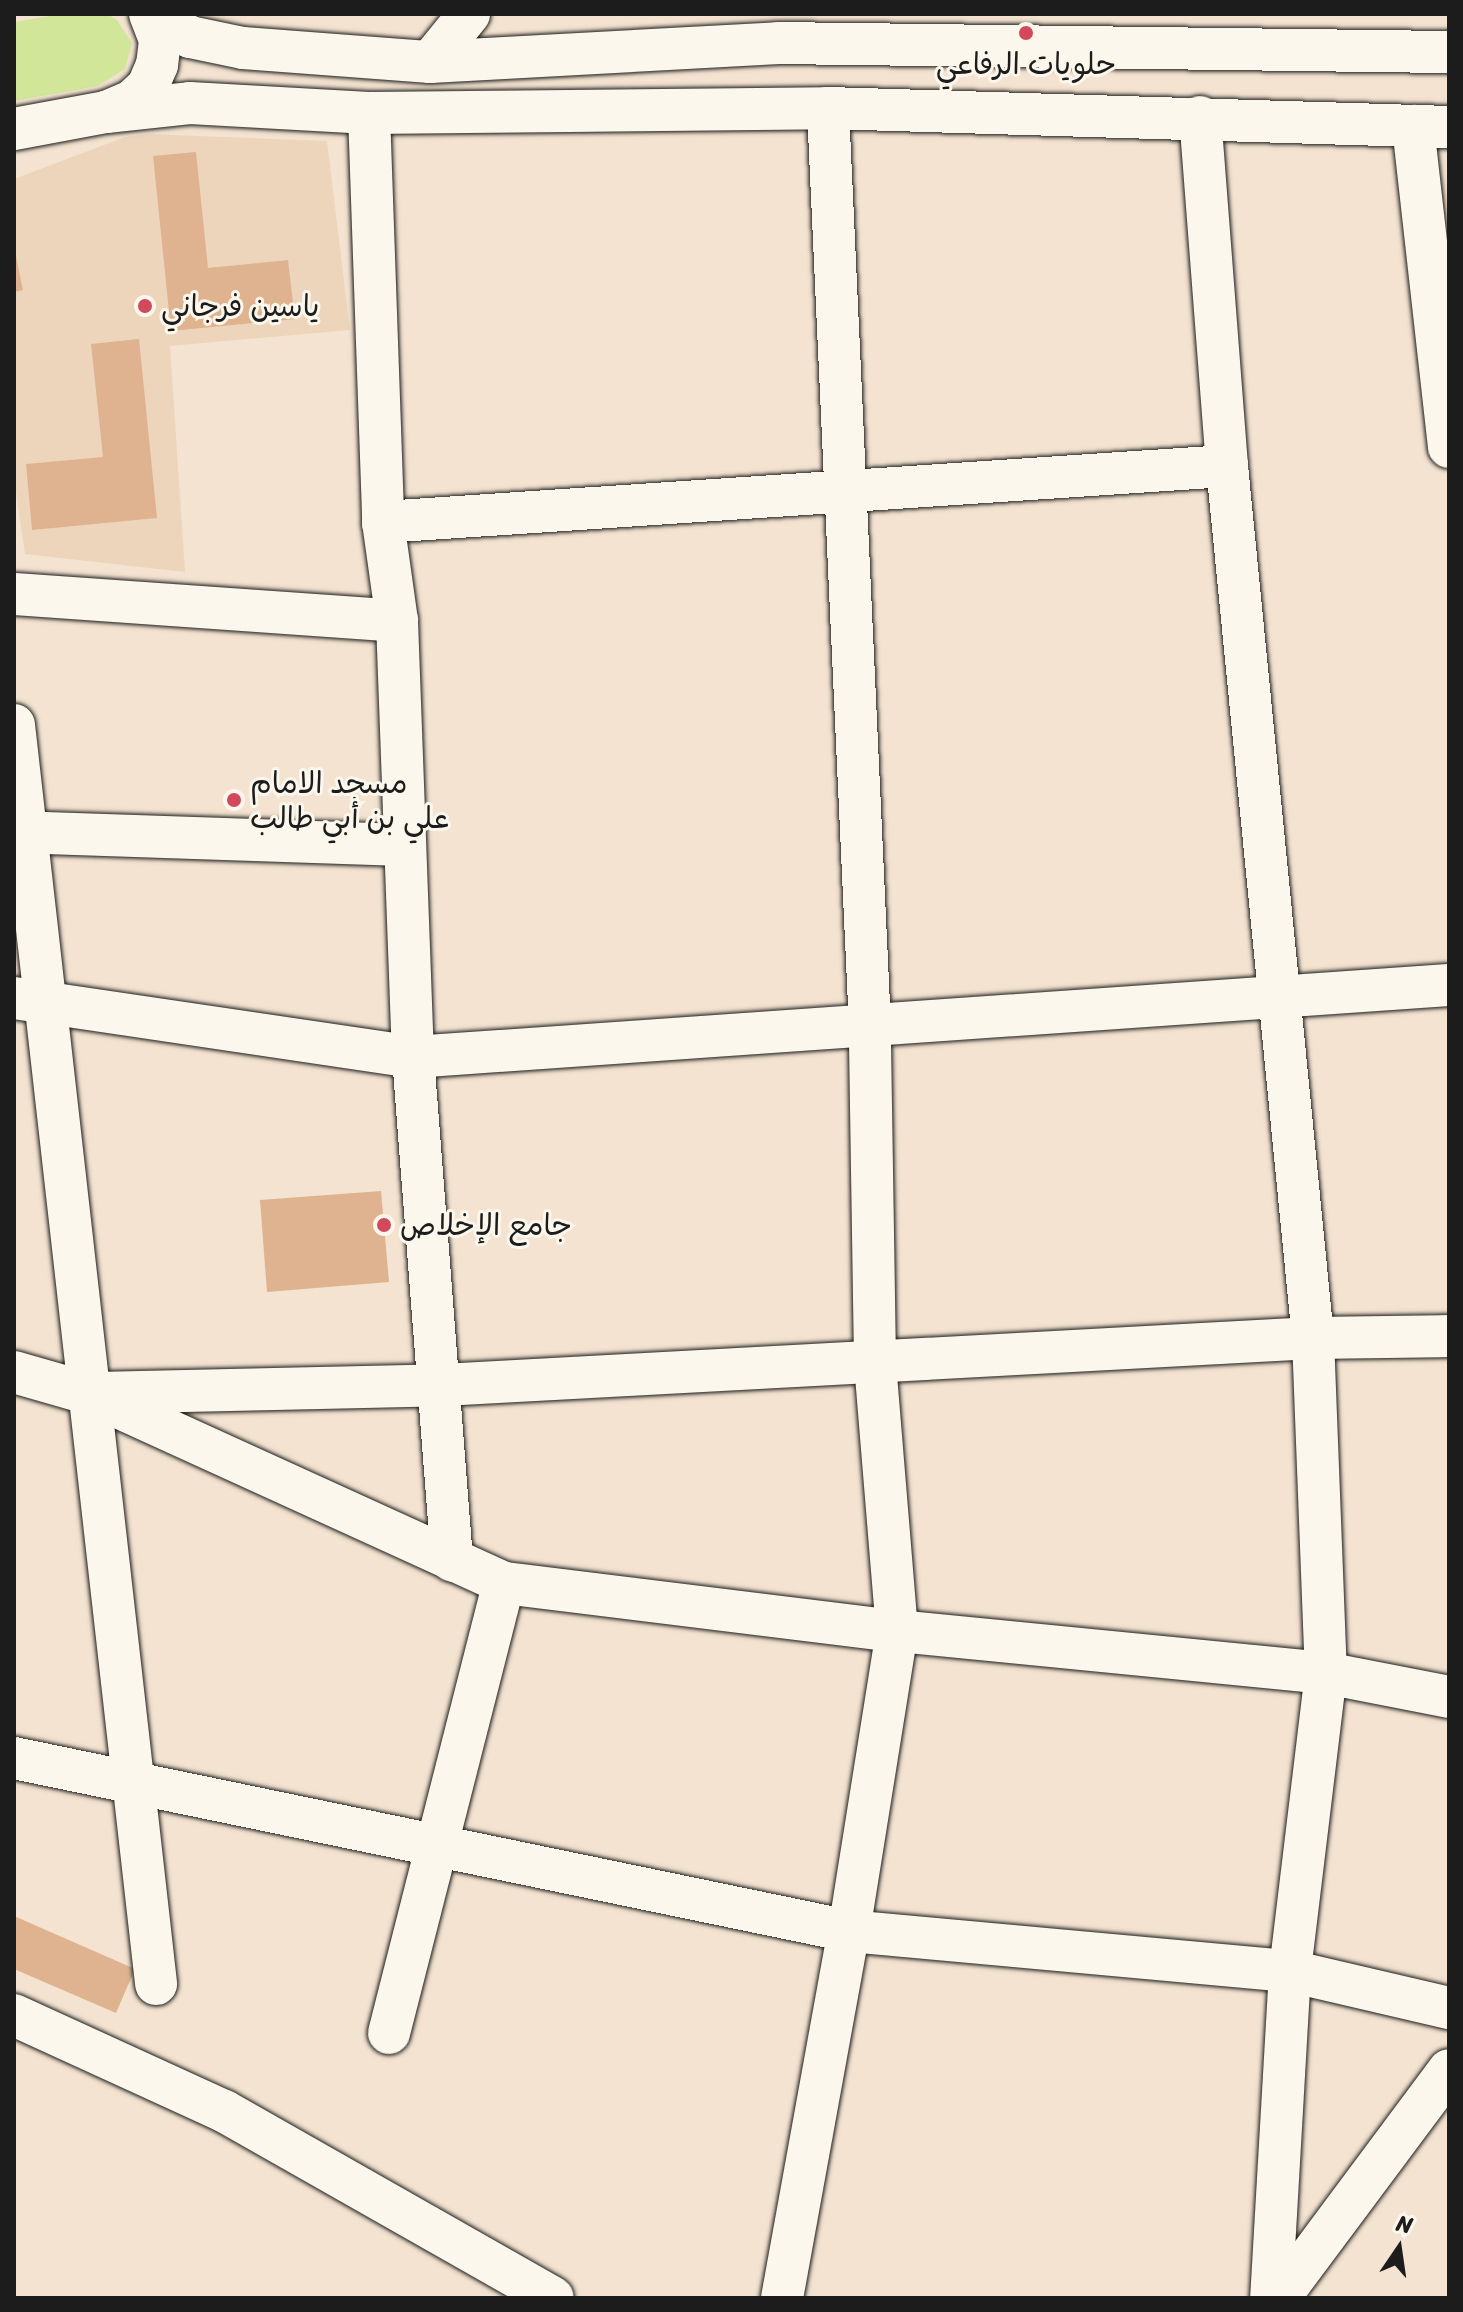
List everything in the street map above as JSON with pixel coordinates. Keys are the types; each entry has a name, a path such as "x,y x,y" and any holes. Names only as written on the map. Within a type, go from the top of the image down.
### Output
{"street":[{"path":"151,14 190,37 243,48 430,62 789,29 1251,30 1449,52"},
{"path":"106,112 132,101 148,86 160,40 151,14"},
{"path":"430,62 469,14"},
{"path":"14,129 106,112 190,103 369,113 828,108 1431,126 1449,447"},
{"path":"782,2298 849,1931 897,1631 875,1361 870,1027 828,108"},
{"path":"369,113 383,522 397,621 413,1057 442,1385 452,1560"},
{"path":"1200,117 1227,466 1277,998 1313,1338 1326,1673 1290,1971 1271,2298"},
{"path":"383,522 844,494 1227,466"},
{"path":"14,594 397,621"},
{"path":"14,725 29,1000 87,1393 135,1780 156,1984"},
{"path":"21,832 405,845"},
{"path":"29,1000 413,1057 1449,985"},
{"path":"87,1393 442,1385 1313,1338 1449,1336"},
{"path":"14,1372 87,1393 504,1583 897,1631 1326,1673 1449,1697"},
{"path":"389,2033 504,1583"},
{"path":"14,1758 135,1780 849,1931 1290,1971 1449,2008"},
{"path":"18,2020 224,2111 553,2298"},
{"path":"1279,2298 1449,2070"}],"shaded area":[{"path":"148,134 327,141 350,330 170,346 185,572 25,554 14,478 14,179 125,137"}],"green space":[{"path":"62,14 107,14 117,20 132,43 125,69 98,86 14,101 14,22"}],"building":[{"path":"196,152 208,268 288,260 295,319 171,331 153,156"},
{"path":"14,246 23,290 14,292"},
{"path":"139,339 157,518 32,530 26,464 103,457 91,344"},
{"path":"381,1191 389,1282 267,1292 260,1200"},
{"path":"14,1916 135,1969 116,2013 14,1969"}],"place":[{"name":"حلويات الرفاعي","path":"1026,33"},
{"name":"ياسين فرجاني","path":"145,306"},
{"name":"مسجد الامام علي بن أبي طالب","path":"234,800"},
{"name":"جامع الإخلاص","path":"384,1225"}]}
